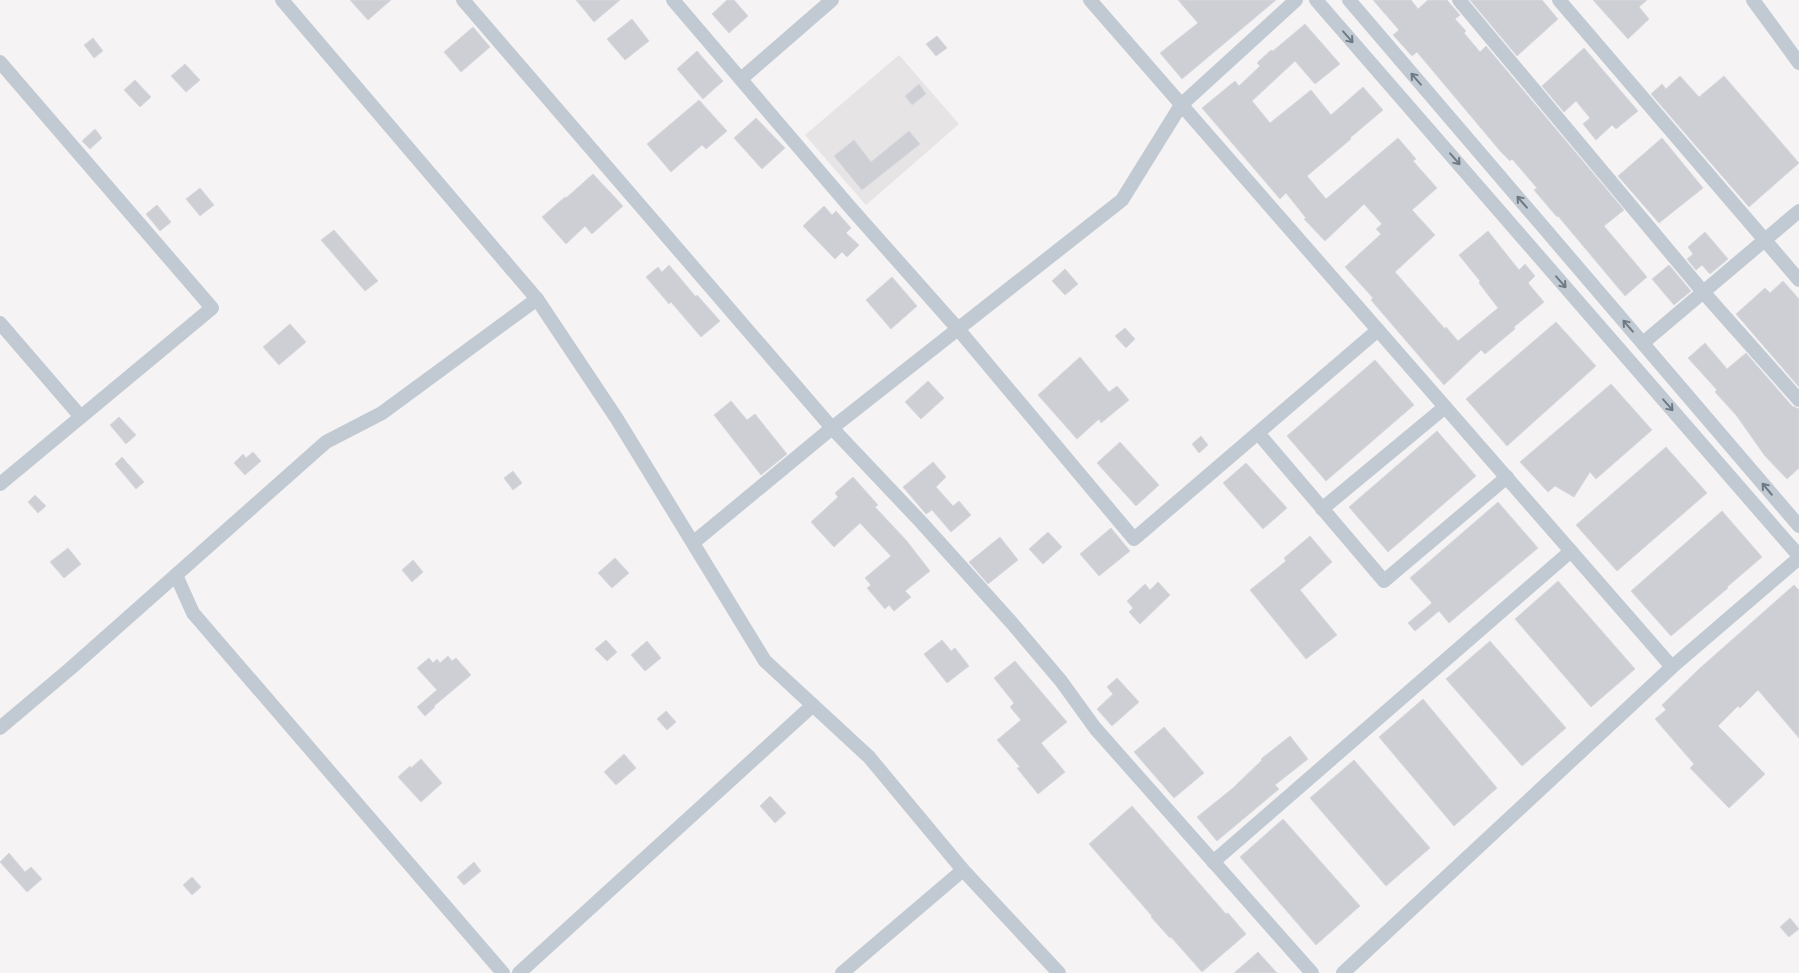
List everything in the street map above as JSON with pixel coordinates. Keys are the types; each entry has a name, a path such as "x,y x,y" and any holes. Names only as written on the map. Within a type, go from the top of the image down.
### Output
{"street":[{"path":"282,0 537,299 617,420 694,542 765,661 869,757 963,870 1059,973"},
{"path":"673,0 849,206 958,329 1134,540 1378,330"},
{"path":"741,79 832,0"},
{"path":"1090,0 1672,667"},
{"path":"694,542 832,428 1122,200 1182,105 1296,0"},
{"path":"1316,0 1799,557 1672,667 1343,973"},
{"path":"1349,0 1799,526"},
{"path":"1459,0 1704,293 1799,400"},
{"path":"1559,0 1799,280"},
{"path":"1753,0 1799,62"},
{"path":"468,2 832,428 921,522 1011,622 1061,681 1094,728 1312,973"},
{"path":"0,62 212,308 0,484"},
{"path":"1643,343 1799,211"},
{"path":"0,728 71,668 326,442 382,413 537,299"},
{"path":"0,323 81,417"},
{"path":"1322,509 1445,407"},
{"path":"1258,433 1384,581 1507,477"},
{"path":"1213,862 1571,551"},
{"path":"176,575 193,613 503,973"},
{"path":"519,973 813,706"},
{"path":"842,973 963,870"}],"shaded area":[{"path":"899,55 959,124 866,205 805,135"}],"building":[{"path":"350,0 391,0 368,20"},
{"path":"576,0 620,0 594,22"},
{"path":"727,0 734,0 748,16 729,33 712,14"},
{"path":"1178,0 1276,0 1182,79 1160,53 1198,23"},
{"path":"1373,0 1411,0 1418,9 1428,0 1447,0 1460,15 1455,19 1466,31 1464,33 1480,52 1486,46 1624,210 1604,226 1647,277 1625,296 1534,190 1537,188 1512,159 1510,161 1501,152 1417,52 1412,56 1393,35 1399,30"},
{"path":"1470,0 1542,0 1558,19 1517,56"},
{"path":"1593,0 1647,0 1639,7 1649,19 1628,39"},
{"path":"632,19 649,41 625,60 607,39"},
{"path":"1305,24 1340,64 1315,84 1295,61 1252,101 1270,123 1311,90 1331,115 1363,87 1383,110 1307,176 1326,199 1398,138 1416,159 1413,161 1437,188 1412,210 1435,235 1395,272 1445,329 1446,327 1458,341 1498,308 1479,283 1480,281 1459,255 1488,231 1519,270 1525,264 1535,276 1528,283 1544,302 1485,354 1481,350 1444,385 1371,300 1373,298 1345,267 1381,234 1376,229 1382,224 1364,204 1325,241 1304,219 1306,218 1286,193 1280,199 1202,108 1235,81 1239,86 1260,66 1257,63"},
{"path":"473,27 490,47 461,72 444,52"},
{"path":"937,36 947,48 936,56 926,44"},
{"path":"93,38 103,51 94,58 84,45"},
{"path":"1584,48 1638,111 1616,129 1612,125 1596,140 1583,124 1590,118 1576,101 1564,112 1542,86"},
{"path":"697,51 723,81 703,99 677,69"},
{"path":"185,64 200,80 186,92 171,76"},
{"path":"1680,76 1699,97 1724,76 1799,163 1749,207 1651,94 1662,84 1666,89"},
{"path":"135,80 151,97 140,107 124,90"},
{"path":"919,84 926,94 912,105 905,96"},
{"path":"699,100 727,131 706,149 702,145 671,172 647,144"},
{"path":"756,118 785,148 762,169 734,138"},
{"path":"95,129 102,138 90,149 82,141"},
{"path":"909,131 920,144 862,190 834,156 854,140 871,162"},
{"path":"1662,138 1703,188 1659,223 1618,176"},
{"path":"593,174 623,206 592,234 585,226 566,244 542,217"},
{"path":"200,188 214,205 200,216 186,199"},
{"path":"157,205 171,222 160,231 146,214"},
{"path":"824,206 832,215 836,211 851,228 846,233 859,245 847,257 842,252 835,259 803,226"},
{"path":"334,230 378,281 365,291 321,240"},
{"path":"1705,232 1728,259 1710,274 1702,265 1696,270 1687,259 1693,254 1688,247"},
{"path":"669,265 696,297 697,295 720,321 701,337 671,302 669,304 646,277 658,267 662,272"},
{"path":"1669,265 1691,291 1674,305 1652,279"},
{"path":"1065,269 1078,284 1065,295 1052,281"},
{"path":"892,277 917,306 891,329 866,300"},
{"path":"1783,281 1799,299 1799,387 1736,314 1765,288 1770,293"},
{"path":"1556,322 1596,366 1507,446 1466,399"},
{"path":"290,324 306,342 279,365 263,347"},
{"path":"1125,328 1135,339 1126,348 1115,336"},
{"path":"1705,343 1727,369 1746,353 1792,406 1799,409 1799,468 1787,479 1765,456 1736,415 1715,392 1717,390 1688,358"},
{"path":"1080,357 1109,392 1117,386 1129,400 1101,423 1099,419 1077,439 1038,395"},
{"path":"1375,360 1414,405 1326,481 1287,436"},
{"path":"928,381 944,398 921,419 905,402"},
{"path":"1611,384 1652,430 1596,479 1590,472 1574,497 1555,486 1548,492 1520,462"},
{"path":"731,401 747,420 755,414 787,454 761,475 714,415"},
{"path":"119,417 136,435 126,444 110,425"},
{"path":"1437,431 1476,476 1388,552 1349,507"},
{"path":"1201,436 1208,445 1199,453 1192,444"},
{"path":"1120,442 1159,485 1136,506 1097,463"},
{"path":"1666,447 1707,493 1617,571 1576,525"},
{"path":"253,452 261,461 245,475 234,463 243,454 246,458"},
{"path":"122,457 144,482 136,489 115,464"},
{"path":"933,462 946,477 936,487 953,506 959,501 971,515 951,532 932,510 926,514 903,487"},
{"path":"1246,463 1287,508 1263,529 1223,483"},
{"path":"513,471 522,483 513,490 504,478"},
{"path":"853,477 878,505 875,507 906,540 930,571 905,591 911,597 894,611 889,605 885,609 867,588 871,585 865,578 891,556 860,523 834,547 811,522 838,497 835,493"},
{"path":"35,495 46,506 38,513 28,502"},
{"path":"1498,502 1538,548 1449,623 1439,611 1415,631 1408,623 1432,603 1410,578"},
{"path":"1722,511 1762,557 1671,636 1631,591"},
{"path":"1111,528 1130,551 1099,576 1080,554"},
{"path":"1048,532 1062,547 1043,564 1029,549"},
{"path":"1310,536 1332,562 1300,590 1337,635 1306,659 1250,590 1286,561 1284,558"},
{"path":"1000,537 1018,560 988,584 969,562"},
{"path":"68,548 81,564 64,578 50,562"},
{"path":"615,558 629,573 612,588 598,573"},
{"path":"413,560 423,572 412,582 402,570"},
{"path":"1558,581 1635,669 1591,707 1515,619"},
{"path":"1158,582 1170,595 1140,624 1129,612 1133,608 1127,601 1145,584 1150,590"},
{"path":"1794,585 1799,590 1799,738 1758,690 1718,726 1765,774 1729,808 1690,768 1694,764 1655,719 1666,710 1662,705 1699,669"},
{"path":"606,640 617,652 607,661 595,649"},
{"path":"942,640 951,651 955,648 969,666 947,683 924,654"},
{"path":"647,641 661,658 645,671 631,655"},
{"path":"1490,641 1566,728 1522,766 1446,679"},
{"path":"448,656 452,661 456,658 471,675 425,716 417,707 437,690 417,668 429,658 433,663 437,659 440,663"},
{"path":"1015,661 1067,722 1041,743 1065,772 1038,794 1017,768 1020,767 997,740 1021,720 1010,707 1014,703 994,678"},
{"path":"1117,678 1139,702 1112,726 1097,709 1113,694 1107,687"},
{"path":"1423,699 1497,788 1454,826 1379,737"},
{"path":"666,711 676,722 667,730 657,719"},
{"path":"1164,727 1204,773 1174,798 1134,752"},
{"path":"1290,736 1308,759 1275,785 1279,789 1217,841 1197,817 1233,788 1261,759"},
{"path":"624,754 636,768 616,785 604,772"},
{"path":"421,759 442,783 421,802 398,777"},
{"path":"1354,760 1430,848 1386,886 1310,798"},
{"path":"770,796 786,813 775,823 760,806"},
{"path":"1132,806 1226,914 1228,913 1246,934 1202,972 1151,917 1089,844"},
{"path":"1283,819 1360,906 1316,945 1240,857"},
{"path":"9,853 25,872 31,867 42,879 27,892 0,862"},
{"path":"474,862 481,871 464,885 457,877"},
{"path":"192,877 201,887 192,895 183,885"},
{"path":"1790,918 1799,929 1789,937 1780,927"},
{"path":"1258,952 1277,973 1234,973"}]}
